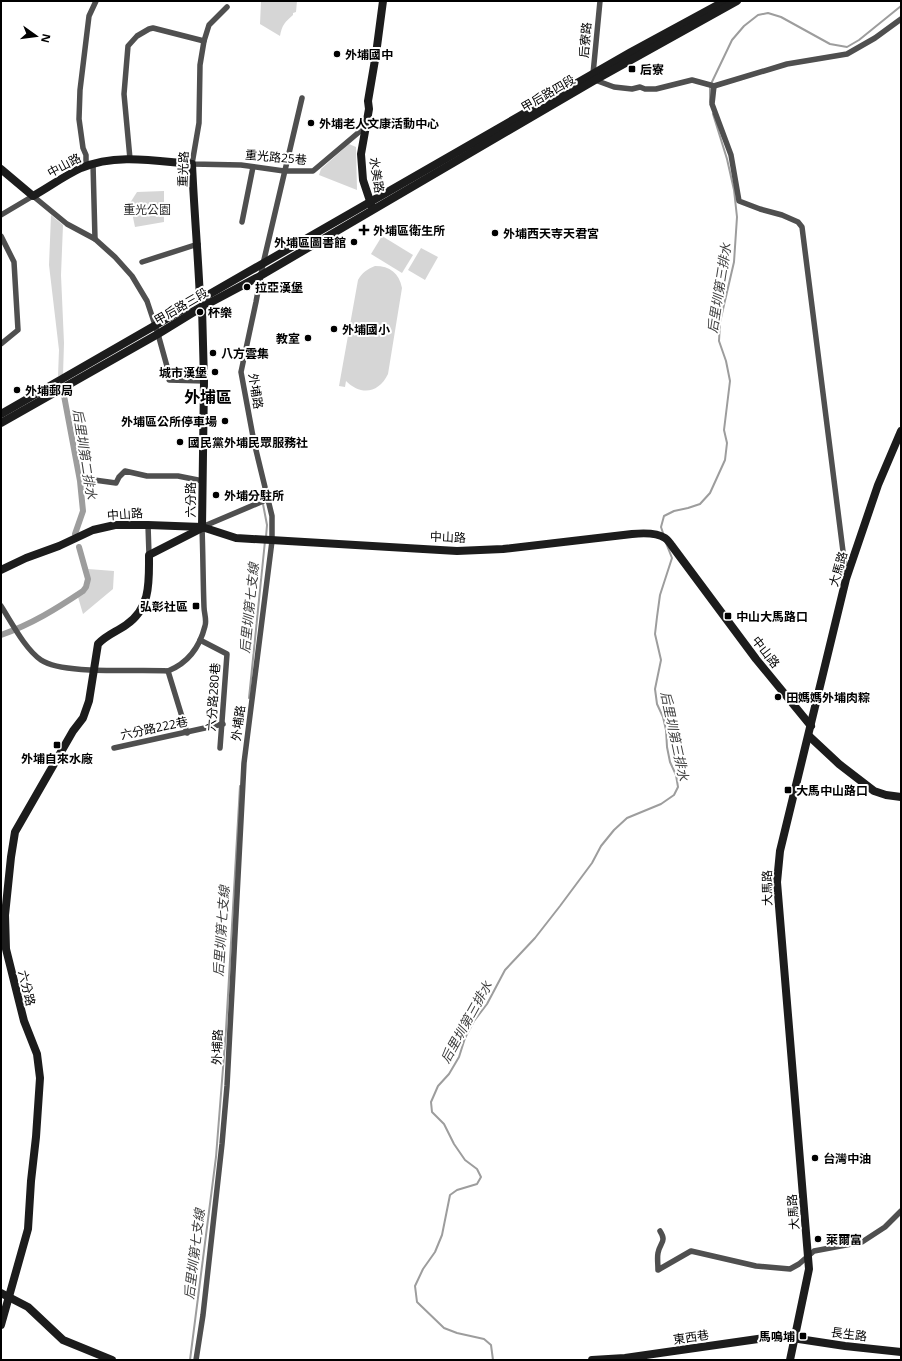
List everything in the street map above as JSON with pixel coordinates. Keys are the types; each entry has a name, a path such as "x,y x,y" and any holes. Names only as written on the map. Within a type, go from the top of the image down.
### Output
{"street":[{"path":"95,239 90,165 83,148 79,119 80,90 89,16 96,1"},
{"name":"水美路","path":"371,206 363,180 361,154 369,109 368,100 383,1"},
{"name":"后寮路","path":"594,77 600,1"},
{"name":"甲后路四段","path":"594,77 632,52 725,1"},
{"name":"甲后路四段","path":"371,206 594,77 737,1"},
{"name":"重光路","path":"201,303 192,164 199,123 200,65 204,41 209,25 228,7"},
{"path":"594,77 614,87 632,89 640,87 656,89 692,80 714,86 787,64 847,54 874,38 901,19"},
{"path":"130,159 124,94 128,46 137,36 149,28 204,41"},
{"path":"714,86 712,104 731,155 739,201 782,215 798,222 802,227 846,579"},
{"name":"外埔路","path":"196,1360 222,1144 227,1086 244,763 272,541 272,516 254,442 241,372 260,276 302,98"},
{"name":"重光路25巷","path":"192,164 241,165 284,171 313,171 365,127"},
{"name":"中山路","path":"1,215 80,169 90,165 110,160 130,159 192,164"},
{"path":"242,222 253,167"},
{"path":"1,170 67,224 95,239 115,257 132,276 147,301 157,330 168,370 169,380 204,381"},
{"name":"甲后路三段","path":"1,423 157,330 263,264 371,206"},
{"name":"甲后路三段","path":"201,303 260,276 371,206"},
{"path":"1,236 14,262 18,330 1,344"},
{"path":"142,262 198,244"},
{"name":"六分路","path":"1,1325 28,1229 31,1181 40,1102 40,1078 37,1054 24,1021 6,949 5,915 15,832 82,718 89,701 98,644 103,637 126,625 137,616 144,606 149,584 149,555 202,527 204,381 201,303"},
{"name":"甲后路三段","path":"1,414 157,330"},
{"name":"大馬路","path":"790,1360 809,1269 777,882 780,851 846,579 878,485 901,431"},
{"path":"87,479 116,483 125,471 147,476 178,476 202,481"},
{"path":"1,606 28,647 40,659 50,665 94,670 168,671 176,668 190,658 200,640 206,624 204,608 202,527 268,500"},
{"path":"148,524 149,555"},
{"name":"中山路","path":"1,570 93,530 115,525 148,524 202,527 236,538 457,551 503,549 646,533 665,538 672,546 756,659 811,726"},
{"name":"六分路280巷","path":"200,640 227,654 220,748"},
{"path":"168,671 187,733"},
{"name":"六分路222巷","path":"114,748 222,724"},
{"path":"809,736 839,764 874,790 886,795 901,797"},
{"path":"660,1231 664,1237 658,1252 658,1270 691,1250 756,1266 790,1269 799,1264 814,1251 862,1242 885,1227 901,1211"},
{"path":"1,1293 28,1307 63,1340 112,1360"},
{"name":"東西巷","path":"592,1360 625,1358 779,1336 794,1339"},
{"name":"長生路","path":"794,1339 901,1352"}],"green space":[{"path":"261,1 297,1 296,12 293,13 293,15 284,24 280,36 260,24"},
{"path":"349,144 356,147 357,190 319,175 321,169"},
{"name":"重光公園","path":"164,191 164,222 135,227 130,203 137,192"},
{"path":"51,215 63,225 61,275 64,343 63,375 58,376 59,350 49,265"},
{"path":"382,236 413,255 402,273 371,254"},
{"path":"421,248 438,257 425,280 408,270"},
{"path":"375,266 385,267 393,271 399,278 402,288 388,374 375,389 358,389 346,381 345,387 339,386 358,280 361,275"},
{"path":"88,569 114,571 113,589 83,614 78,597 86,591 89,586"}],"waterway":[{"name":"后里圳第三排水","path":"710,102 710,86 732,40 744,26 758,15 768,13 781,17 830,44 847,47 859,40 901,6"},
{"name":"后里圳第三排水","path":"663,533 661,527 664,516 674,511 700,504 710,493 725,460 727,443 724,430 730,381 726,361 719,341 720,322 734,262 737,217 734,190 727,159 713,114"},
{"name":"后里圳第二排水","path":"62,385 80,481 83,511 75,534"},
{"name":"后里圳第七支線","path":"263,504 267,525 266,537"},
{"name":"后里圳第七支線","path":"249,698 265,541"},
{"name":"后里圳第三排水","path":"493,1360 491,1345 484,1339 457,1333 444,1328 417,1302 415,1286 423,1269 435,1252 442,1235 450,1195 457,1190 477,1184 481,1177 477,1169 465,1160 454,1144 444,1124 432,1112 431,1102 438,1086 449,1074 459,1057 465,1038 474,1021 487,1004 505,970 535,938 560,906 592,863 601,846 614,830 627,818 661,804 674,795 678,787 676,775 670,762 666,730 663,717 657,704 655,689 661,660 655,634 657,617 660,595 672,558 666,543"},
{"name":"后里圳第二排水","path":"1,635 44,616 83,591 86,587 88,579 79,547"},
{"name":"后里圳第七支線","path":"190,1360 216,1157 226,1030 240,786"}],"place":[{"name":"外埔國中","path":"337,54"},
{"name":"后寮","path":"632,69"},
{"name":"外埔老人文康活動中心","path":"311,123"},
{"name":"外埔區衛生所","path":"364,230"},
{"name":"外埔西天寺天君宮","path":"495,233"},
{"name":"外埔區圖書館","path":"354,242"},
{"name":"拉亞漢堡","path":"247,287"},
{"name":"杯樂","path":"200,312"},
{"name":"外埔國小","path":"334,329"},
{"name":"教室","path":"308,338"},
{"name":"八方雲集","path":"213,353"},
{"name":"城市漢堡","path":"215,372"},
{"name":"外埔郵局","path":"17,390"},
{"name":"外埔區公所停車場","path":"225,421"},
{"name":"國民黨外埔民眾服務社","path":"180,442"},
{"name":"外埔分駐所","path":"216,495"},
{"name":"弘彰社區","path":"196,606"},
{"name":"中山大馬路口","path":"728,616"},
{"name":"田媽媽外埔肉粽","path":"778,697"},
{"name":"外埔自來水廠","path":"57,745"},
{"name":"大馬中山路口","path":"788,790"},
{"name":"台灣中油","path":"815,1158"},
{"name":"萊爾富","path":"818,1239"},
{"name":"馬鳴埔","path":"803,1336"}],"district":[{"name":"外埔區","path":"208,397"}]}
